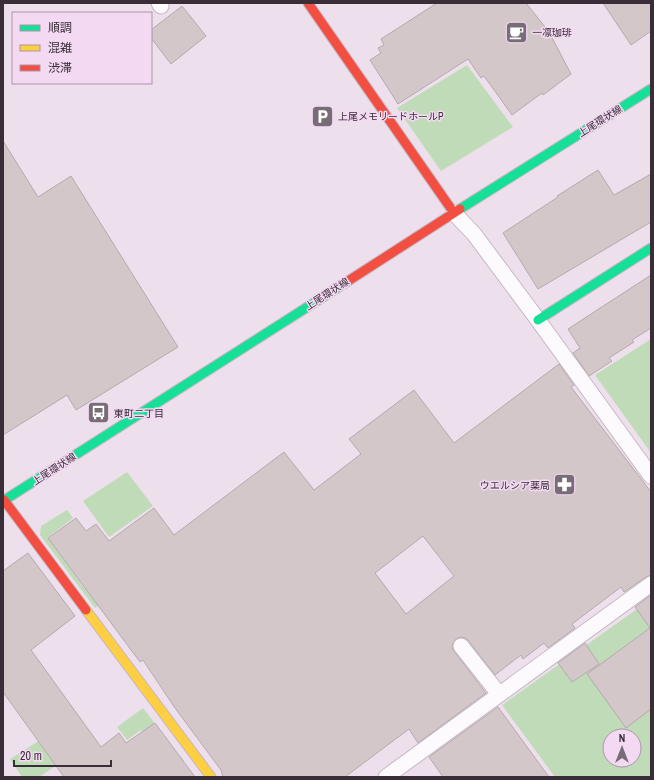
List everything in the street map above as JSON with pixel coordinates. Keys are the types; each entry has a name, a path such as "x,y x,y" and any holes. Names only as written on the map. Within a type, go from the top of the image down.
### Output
{"main road":[{"path":"308,3 454,213"},
{"name":"上尾環状線","path":"4,501 454,213 651,89"},
{"path":"538,320 651,248"},
{"path":"4,501 211,777"}],"lane":[{"path":"454,213 474,234 651,476"},
{"path":"386,777 651,584"},
{"path":"461,646 499,694"}],"green space":[{"path":"467,65 513,127 441,171 397,108"},
{"path":"651,339 651,453 595,375"},
{"path":"127,472 153,506 109,537 83,501"},
{"path":"67,510 73,518 48,537 84,588 117,565 138,578 95,608 40,535 41,526"},
{"path":"651,599 651,777 555,777 502,705"},
{"path":"143,708 184,761 173,770 141,730 127,740 117,727"},
{"path":"40,740 57,765 39,777 22,777 10,759"}],"building":[{"path":"437,3 526,3 549,32 571,74 543,95 542,93 512,115 484,76 481,78 468,59 398,104 370,60 381,53 378,48 384,45 381,39"},
{"path":"603,3 651,3 651,31 631,45"},
{"path":"182,6 206,36 171,64 152,39 152,29"},
{"path":"3,141 38,197 71,176 178,347 76,410 67,395 3,435"},
{"path":"598,170 614,195 651,174 651,222 538,289 503,233"},
{"path":"651,275 651,328 632,340 634,342 609,358 612,361 589,376 573,353 580,348 568,329"},
{"path":"559,364 574,385 571,387 651,492 651,575 624,592 621,587 572,624 575,628 548,648 544,643 523,659 521,655 495,675 468,640 460,637 456,639 452,648 486,693 418,743 409,729 345,777 223,777 221,770 175,708 143,660 140,662 48,538 76,518 86,531 96,524 109,541 154,508 174,535 284,452 314,490 361,454 349,439 414,390 454,443","holes":["423,536 454,576 406,614 375,573"]},
{"path":"28,553 75,616 31,650 101,747 119,733 126,743 155,723 195,777 64,777 3,692 3,571"},
{"path":"651,595 651,709 626,728 587,674 650,628 635,607"},
{"path":"585,643 599,664 572,682 558,663"},
{"path":"498,707 549,777 443,777 429,757"}],"traffic: fast":[{"path":"460,209 651,89"},
{"path":"538,320 651,248"},
{"path":"3,501 345,283"}],"traffic: slow":[{"path":"86,610 211,777"}],"traffic: jam":[{"path":"308,3 454,213"},
{"path":"345,283 460,209"},
{"path":"4,500 86,610"}],"place":[{"name":"一凛珈琲","path":"517,32"},
{"name":"上尾メモリードホールP","path":"322,116"},
{"name":"東町二丁目","path":"98,413"},
{"name":"ウエルシア薬局","path":"565,485"}]}
